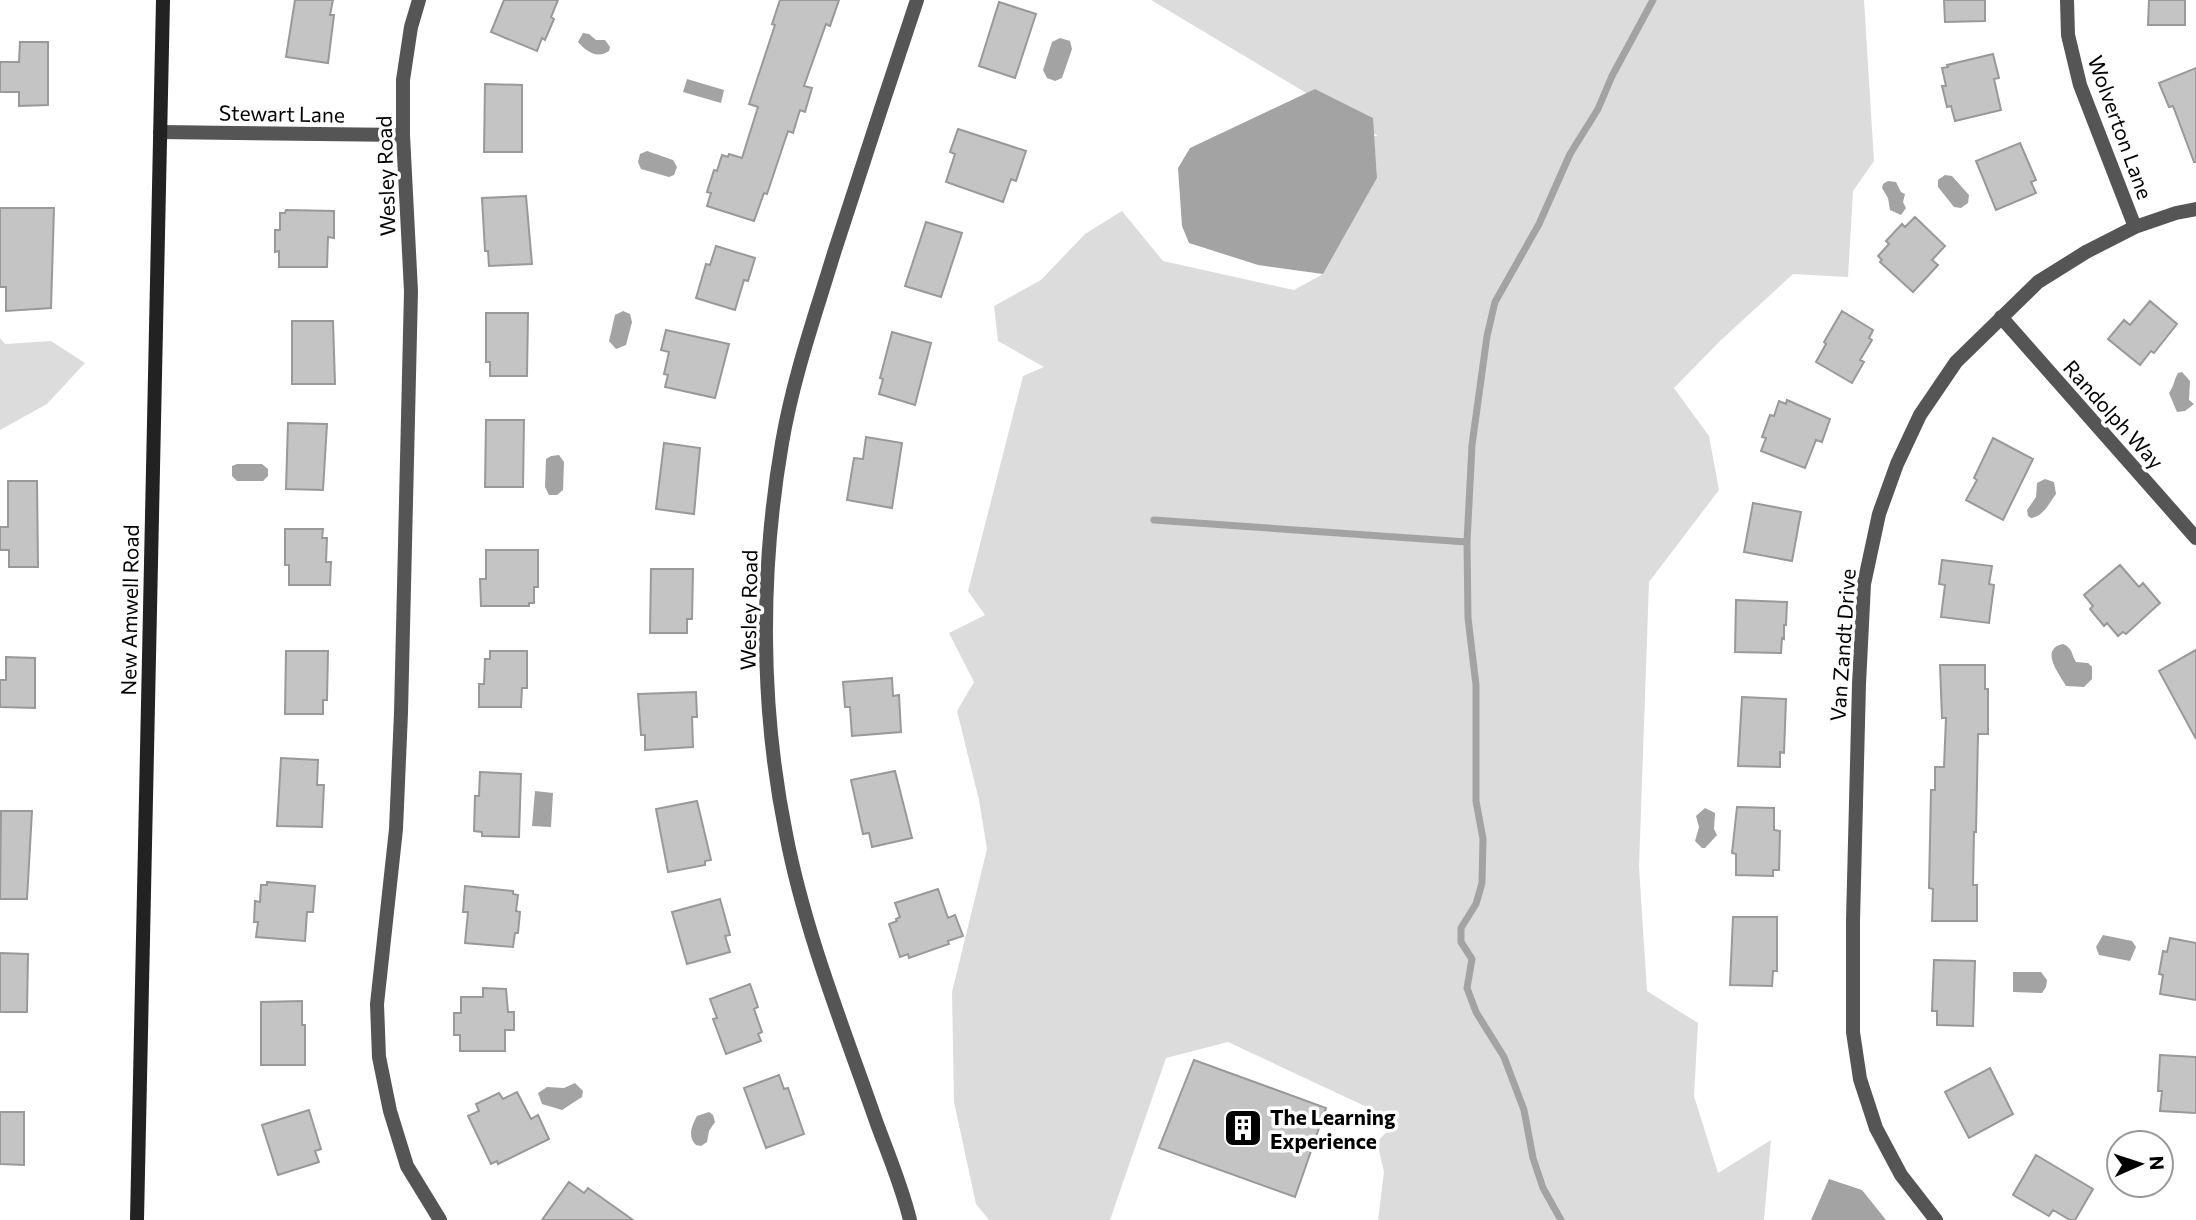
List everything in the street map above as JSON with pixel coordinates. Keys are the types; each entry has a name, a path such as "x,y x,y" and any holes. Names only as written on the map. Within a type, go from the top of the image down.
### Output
{"street":[{"name":"New Amwell Road","path":"137,1220 163,0"},
{"name":"Wesley Road","path":"419,0 411,27 403,80 411,291 401,713 396,829 377,1004 379,1057 390,1111 407,1166 440,1220"},
{"name":"Wesley Road","path":"910,1220 803,907 786,835 775,766 768,687 768,583 774,501 799,364 917,0"},
{"name":"Wolverton Lane","path":"2067,0 2068,35 2080,85 2135,227"},
{"name":"Stewart Lane","path":"160,132 403,135"},
{"name":"Van Zandt Drive","path":"1936,1220 1901,1175 1876,1128 1860,1079 1853,1032 1858,698 1864,584 1879,514 1897,464 1920,415 1956,362 2001,317 2038,282 2086,252 2135,227 2196,209"},
{"name":"Randolph Way","path":"2001,317 2196,538"}],"shaded area":[{"path":"1151,0 1864,0 1874,161 1853,191 1848,277 1793,274 1720,341 1674,388 1709,436 1719,490 1649,582 1639,867 1647,991 1698,1023 1694,1096 1718,1173 1771,1140 1764,1220 1378,1220 1384,1172 1377,1142 1397,1121 1228,1042 1166,1058 1110,1220 989,1220 976,1204 954,1102 952,992 987,849 979,800 957,711 974,682 949,633 985,615 968,591 1023,376 1044,367 998,341 994,306 1041,280 1085,234 1122,211 1163,261 1294,290 1323,274 1377,178 1374,136 1378,136"},
{"path":"583,33 596,40 605,40 610,47 609,51 596,54 589,51 578,42"},
{"path":"1060,38 1070,41 1072,49 1062,78 1055,81 1047,78 1043,70 1052,42"},
{"path":"687,79 724,90 721,103 683,92"},
{"path":"1315,89 1373,118 1377,178 1323,274 1258,265 1189,243 1182,226 1178,168 1190,148"},
{"path":"647,151 673,160 677,167 674,175 669,177 641,169 638,162 640,154"},
{"path":"1945,175 1952,176 1969,195 1968,203 1961,208 1954,207 1938,187 1938,180"},
{"path":"1888,181 1896,182 1905,194 1903,202 1906,208 1901,215 1890,210 1888,198 1882,188"},
{"path":"623,311 630,314 632,322 626,345 616,349 609,341 615,315"},
{"path":"0,338 5,344 51,341 85,363 47,404 0,430"},
{"path":"2182,372 2190,381 2189,400 2194,404 2185,411 2177,412 2169,393 2178,373"},
{"path":"559,455 564,462 563,490 557,495 549,495 545,487 546,459"},
{"path":"262,464 268,469 268,476 263,481 237,481 232,476 232,466"},
{"path":"2045,479 2054,482 2056,494 2043,512 2031,518 2027,510 2036,497 2037,483"},
{"path":"2063,644 2070,649 2076,662 2088,663 2092,667 2092,679 2084,687 2066,686 2056,669 2052,651"},
{"path":"535,791 553,793 551,827 532,826"},
{"path":"1705,808 1715,813 1714,829 1717,835 1702,848 1695,841 1699,827 1696,816"},
{"path":"2103,935 2132,941 2136,947 2130,961 2099,955 2096,947"},
{"path":"2013,972 2041,972 2047,980 2046,987 2042,993 2013,992"},
{"path":"575,1083 583,1091 582,1097 562,1110 542,1104 538,1093 547,1087 564,1088"},
{"path":"709,1112 715,1122 709,1131 707,1142 701,1146 696,1145 691,1135 693,1123 697,1116"},
{"path":"1829,1179 1862,1190 1886,1220 1811,1220"}],"building":[{"path":"295,0 333,0 330,15 334,15 328,63 286,57"},
{"path":"504,0 558,0 551,17 554,19 537,51 491,32"},
{"path":"780,0 839,0 830,26 826,24 804,86 812,88 805,112 800,110 793,133 788,131 767,194 764,193 754,221 707,206 711,193 707,192 722,155 742,158 758,107 749,104 775,25 772,24"},
{"path":"1944,0 1985,0 1985,21 1945,22"},
{"path":"2149,0 2185,0 2185,25 2148,25"},
{"path":"999,2 1036,14 1015,78 979,66"},
{"path":"20,42 48,42 48,105 19,106 19,92 0,92 0,62 19,62"},
{"path":"1993,54 1999,78 1994,79 2001,110 1955,121 1951,106 1947,107 1942,86 1946,86 1942,68"},
{"path":"2196,68 2194,162 2173,106 2169,107 2159,83"},
{"path":"485,84 522,85 522,152 484,152"},
{"path":"958,129 1026,151 1016,181 1011,179 1003,202 946,182 955,154 950,152"},
{"path":"2020,143 2036,180 2031,182 2036,193 1996,210 1976,161"},
{"path":"526,196 532,264 489,266 488,251 485,251 482,198"},
{"path":"0,208 54,208 51,308 6,311 6,287 0,287"},
{"path":"286,210 334,211 334,238 328,237 327,267 279,267 279,251 275,252 275,230 280,230 280,213 285,213"},
{"path":"1915,217 1945,246 1932,260 1938,265 1913,292 1880,262 1882,260 1878,256 1889,244 1886,241 1902,224 1905,227"},
{"path":"926,222 962,233 941,297 905,286"},
{"path":"716,246 755,258 748,281 744,280 735,310 696,298 706,264 710,265"},
{"path":"2150,301 2177,324 2154,353 2151,351 2140,365 2108,339 2124,320 2130,325"},
{"path":"1842,311 1873,330 1869,338 1872,340 1860,360 1864,362 1852,383 1816,362"},
{"path":"486,313 528,313 527,376 490,376 490,362 486,362"},
{"path":"292,321 333,321 335,384 292,384"},
{"path":"666,330 729,344 715,398 665,387 668,375 664,374 669,352 661,350"},
{"path":"892,332 931,343 915,405 879,394 883,379 880,378"},
{"path":"1787,400 1830,419 1822,442 1816,440 1805,468 1761,451 1766,438 1762,437 1770,415 1774,416 1779,401 1786,404"},
{"path":"486,420 524,420 523,487 485,487"},
{"path":"288,423 327,424 323,490 286,489"},
{"path":"866,437 902,443 892,508 847,500 854,458 863,459"},
{"path":"1993,438 2033,459 2003,520 1966,500"},
{"path":"664,443 700,448 694,514 656,509"},
{"path":"8,481 37,481 38,567 9,567 9,550 0,550 0,527 8,527"},
{"path":"1753,503 1801,512 1792,561 1744,552"},
{"path":"285,529 323,529 322,538 327,538 326,562 331,562 330,585 289,585 289,565 285,565"},
{"path":"486,550 538,550 538,587 534,587 534,603 529,603 529,606 481,606 480,579 486,579"},
{"path":"1942,560 1992,566 1989,584 1994,585 1989,623 1941,617 1945,585 1939,584"},
{"path":"2120,565 2139,587 2143,583 2160,603 2126,634 2123,632 2118,636 2107,623 2104,626 2090,609 2093,606 2084,595"},
{"path":"651,569 693,569 692,619 687,619 687,633 650,633"},
{"path":"1736,600 1787,602 1781,653 1735,652"},
{"path":"2196,650 2196,739 2159,671"},
{"path":"286,651 328,651 327,700 323,700 323,714 285,714"},
{"path":"490,651 527,651 527,688 522,688 521,707 479,707 479,684 484,684 485,659 490,659"},
{"path":"6,657 35,658 35,708 0,707 0,680 6,680"},
{"path":"1940,665 1985,665 1988,734 1978,734 1974,832 1973,885 1977,885 1977,921 1932,921 1933,889 1929,888 1931,790 1935,790 1935,767 1944,767 1946,718 1942,718"},
{"path":"892,678 893,696 899,695 901,732 852,736 850,707 845,707 843,682"},
{"path":"696,692 697,717 692,717 693,747 645,750 645,735 641,735 638,694"},
{"path":"1742,697 1786,699 1784,753 1780,752 1780,767 1738,766"},
{"path":"281,758 318,760 317,785 324,785 322,827 277,826"},
{"path":"895,771 912,838 872,847 869,833 863,834 851,780"},
{"path":"480,772 521,774 519,837 482,836 482,832 474,831 475,796 479,796"},
{"path":"697,801 711,860 705,861 705,865 668,872 656,809"},
{"path":"1737,807 1774,808 1774,830 1780,831 1779,870 1773,870 1773,876 1736,875 1736,854 1732,853"},
{"path":"1,811 32,811 27,899 0,899"},
{"path":"267,882 315,886 313,912 307,912 305,941 256,937 258,922 254,922 255,901 260,902 261,885 267,885"},
{"path":"465,886 513,891 513,894 518,895 518,933 515,933 513,947 465,943 468,912 463,912"},
{"path":"938,889 948,918 955,915 963,936 948,941 949,944 909,958 908,954 900,957 889,924 900,917 895,903"},
{"path":"720,899 730,935 725,936 730,952 687,964 672,912"},
{"path":"1733,917 1777,917 1777,971 1773,971 1772,986 1730,985"},
{"path":"2170,938 2196,943 2196,1000 2160,994 2163,975 2159,974 2163,951 2167,952"},
{"path":"0,953 28,954 27,1012 0,1012"},
{"path":"1934,960 1975,961 1973,1026 1937,1025 1937,1011 1932,1011"},
{"path":"750,984 758,1007 754,1009 762,1032 758,1034 761,1041 726,1054 713,1019 717,1018 710,999"},
{"path":"483,988 506,989 508,1012 514,1012 514,1030 505,1030 505,1051 460,1051 460,1035 454,1035 454,1013 461,1013 461,997 483,997"},
{"path":"302,1001 305,1065 261,1065 261,1002"},
{"path":"2160,1055 2196,1057 2196,1113 2160,1111"},
{"name":"The Learning Experience","path":"1194,1060 1326,1108 1295,1197 1159,1148"},
{"path":"1990,1068 2013,1114 1969,1138 1945,1092"},
{"path":"779,1075 784,1089 788,1088 804,1134 766,1148 744,1088"},
{"path":"517,1092 531,1119 538,1115 549,1139 498,1164 497,1161 491,1164 468,1116 479,1111 476,1104 499,1093 503,1099"},
{"path":"309,1110 321,1149 315,1151 319,1162 278,1175 262,1125"},
{"path":"0,1112 24,1112 24,1165 0,1164"},
{"path":"2036,1155 2093,1189 2075,1220 2053,1210 2049,1216 2013,1195"},
{"path":"569,1182 584,1193 588,1188 633,1220 542,1220"}],"waterway":[{"path":"1561,1220 1543,1188 1533,1158 1524,1110 1504,1057 1476,1012 1467,988 1472,959 1461,942 1461,928 1476,904 1482,883 1483,839 1476,801 1476,685 1468,618 1467,542 1472,445 1487,336 1495,302 1539,224 1570,154 1598,109 1612,76 1653,0"},
{"path":"1154,520 1467,542"}],"place":[{"name":"The Learning Experience","path":"1243,1128"}]}
